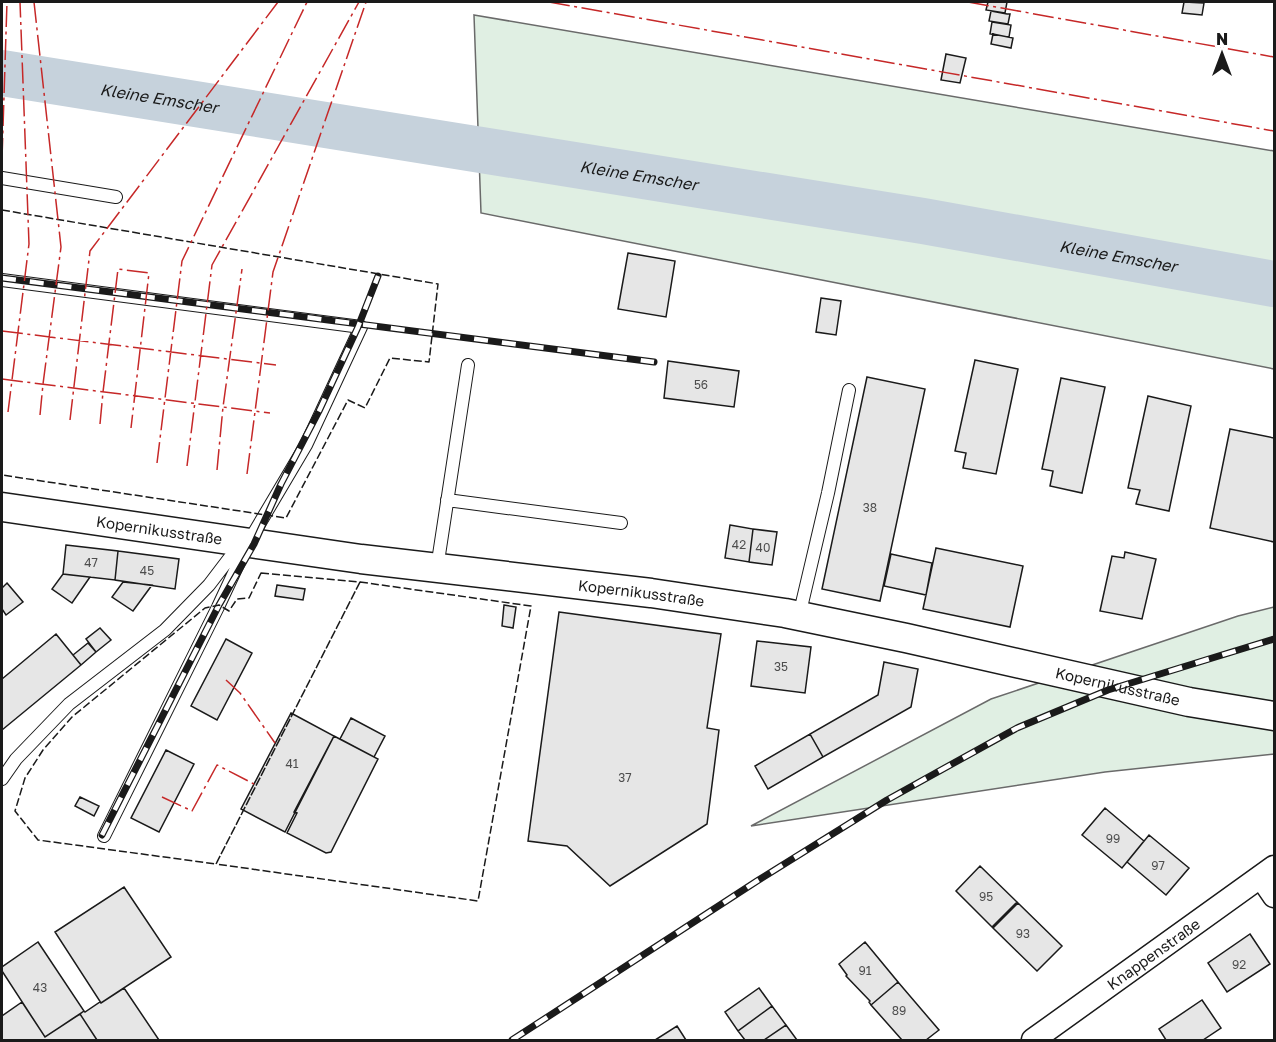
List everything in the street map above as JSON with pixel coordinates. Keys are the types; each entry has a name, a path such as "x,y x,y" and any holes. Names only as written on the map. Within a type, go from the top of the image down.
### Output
{"street":[{"name":"Kopernikusstraße","path":"2,507 361,560 651,593 799,616 1189,702 1275,716"},
{"path":"1268,872 1275,896"},
{"name":"Knappenstraße","path":"1033,1041 1268,872"}],"lane":[{"path":"2,178 116,197"},
{"path":"2,280 361,327 306,445 244,542 209,585 165,630 69,704 16,759 2,779"},
{"path":"437,568 468,365"},
{"path":"799,616 849,390"},
{"path":"447,500 621,523"},
{"path":"104,836 219,607 244,542"}],"green space":[{"path":"474,15 1274,151 1274,369 481,213"},
{"path":"1274,607 1274,754 1105,772 751,826 991,699 1238,616"}],"building":[{"path":"988,2 1007,2 1005,13 986,10"},
{"path":"1184,2 1204,3 1202,15 1182,13"},
{"path":"991,11 1010,14 1008,24 989,21"},
{"path":"992,22 1011,25 1009,37 990,34"},
{"path":"993,34 1013,38 1011,48 991,44"},
{"path":"946,54 966,58 960,83 941,80"},
{"path":"628,253 675,261 666,317 618,309"},
{"path":"821,298 841,301 836,335 816,332"},
{"path":"975,360 1018,369 996,474 963,468 966,453 955,451"},
{"path":"668,361 739,371 734,407 664,398"},
{"path":"867,377 925,389 880,601 822,589"},
{"path":"1061,378 1105,387 1082,493 1050,486 1053,471 1042,469"},
{"path":"1148,396 1191,406 1169,511 1136,504 1140,490 1128,488"},
{"path":"1230,429 1274,438 1274,542 1210,528"},
{"path":"730,525 753,529 749,562 725,558"},
{"path":"753,529 777,532 772,565 749,562"},
{"path":"66,545 118,551 115,580 63,574"},
{"path":"936,548 1023,566 1010,627 923,609"},
{"path":"118,551 179,559 175,589 115,580"},
{"path":"1125,552 1156,559 1142,619 1100,611 1112,556 1124,558"},
{"path":"891,554 932,563 926,595 884,586"},
{"path":"63,574 90,577 72,603 52,589"},
{"path":"123,582 152,585 133,611 112,597"},
{"path":"7,583 23,602 6,615 2,609 2,588"},
{"path":"277,585 305,589 303,600 275,596"},
{"path":"504,605 516,607 513,628 502,626"},
{"path":"559,612 721,634 707,728 719,730 707,824 610,886 567,846 528,841"},
{"path":"100,628 111,640 96,652 86,639"},
{"path":"56,634 81,665 2,730 2,679"},
{"path":"226,639 252,653 217,720 191,706"},
{"path":"757,641 811,647 805,693 751,686"},
{"path":"88,643 96,652 81,665 73,655"},
{"path":"884,662 918,669 911,707 823,757 810,734 878,695"},
{"path":"291,713 334,736 285,832 241,809"},
{"path":"351,718 385,736 374,757 340,739"},
{"path":"810,734 823,757 768,789 755,766"},
{"path":"334,736 378,759 331,852 326,853 287,833 297,813 294,812"},
{"path":"166,750 194,764 159,832 131,818"},
{"path":"80,797 99,806 94,816 75,806"},
{"path":"1105,808 1144,841 1122,868 1082,835"},
{"path":"1149,835 1189,868 1166,895 1127,862"},
{"path":"980,866 1017,902 992,927 956,891"},
{"path":"124,887 171,957 101,1003 55,932"},
{"path":"1018,903 1062,946 1037,971 993,928"},
{"path":"1250,934 1270,964 1227,992 1208,963"},
{"path":"38,942 84,1011 45,1037 2,971 2,967"},
{"path":"865,942 898,982 871,1005 870,1001 846,976 839,964"},
{"path":"898,982 939,1030 926,1040 902,1040 871,1005"},
{"path":"124,988 159,1040 97,1040 80,1014"},
{"path":"759,988 772,1006 738,1031 725,1012"},
{"path":"1202,1000 1221,1028 1203,1040 1166,1040 1159,1029"},
{"path":"22,1002 45,1037 80,1014 97,1040 2,1040 2,1016"},
{"path":"772,1006 786,1025 764,1040 745,1040 738,1031"},
{"path":"786,1025 797,1040 764,1040"},
{"path":"677,1026 686,1040 655,1040"}],"waterway":[{"name":"Kleine Emscher","path":"2,73 923,221 1274,284"}],"railway":[{"path":"102,835 219,605 254,544 358,327 378,276"},
{"path":"2,278 654,362"},
{"path":"512,1040 757,881 887,800 1017,728 1108,690 1274,639"}],"fence":[{"path":"2,210 438,284 429,362 390,358 365,408 348,400 286,518 2,475"},
{"path":"261,573 360,582 216,864 38,840 15,811 25,778 43,750 72,717 205,608 219,605 229,611 237,599 249,598 261,573"},
{"path":"360,582 531,606 478,901 216,864 360,582"}],"power":[{"path":"2,159 7,2"},
{"path":"8,412 29,244 20,2"},
{"path":"34,2 61,247 40,415"},
{"path":"70,420 90,251 278,2"},
{"path":"157,463 182,261 307,2"},
{"path":"187,466 212,265 359,2"},
{"path":"247,474 273,272 366,2"},
{"path":"549,2 1274,131"},
{"path":"968,2 1274,57"},
{"path":"100,424 118,269 149,273 131,428"},
{"path":"217,470 223,407 242,269"},
{"path":"2,331 276,365"},
{"path":"2,379 270,413"},
{"path":"226,680 240,693 275,743"},
{"path":"162,797 192,811 217,765 254,784"}]}
